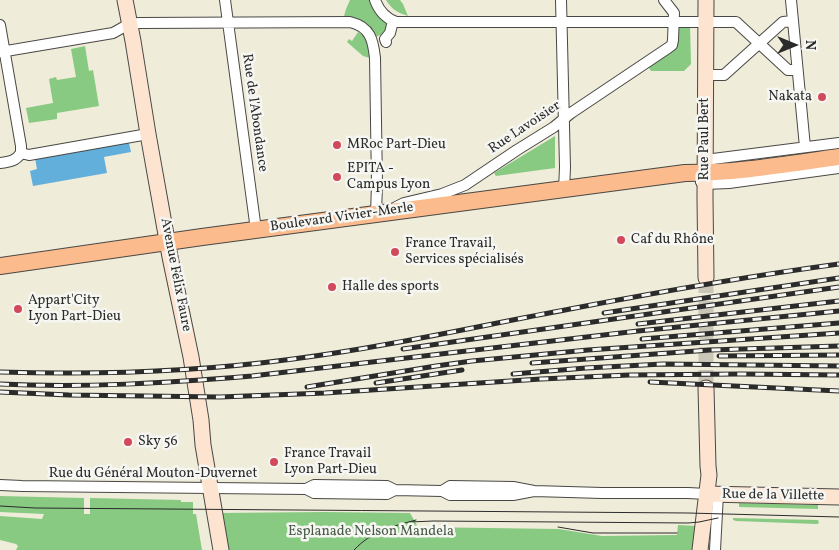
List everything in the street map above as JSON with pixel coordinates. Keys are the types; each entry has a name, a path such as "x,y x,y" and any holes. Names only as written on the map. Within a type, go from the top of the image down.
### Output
{"main road":[{"name":"Avenue Félix Faure","path":"125,0 168,242 192,358 203,445 221,550"},
{"name":"Rue Paul Bert","path":"706,0 706,278"},
{"path":"705,173 746,170 839,157"},
{"name":"Boulevard Vivier-Merle","path":"0,266 256,230 379,208 564,182 705,173"},
{"path":"700,550 712,494 708,466 706,388"},
{"name":"Rue de la Villette","path":"712,494 839,497"}],"street":[{"name":"Rue de l'Abondance","path":"226,0 256,230"},
{"path":"375,0 376,5 384,15 395,21 736,22 788,70 797,70"},
{"path":"561,0 564,182"},
{"path":"664,0 674,13 674,21"},
{"path":"791,0 804,147"},
{"path":"386,42 385,39 395,21"},
{"name":"Rue Lavoisier","path":"379,208 442,194 465,185 554,127 571,113 672,45 674,21"},
{"path":"706,75 724,75 783,22 793,21"},
{"path":"2,52 113,33 129,24 140,23 350,22 358,24 368,33 374,43 379,208"},
{"path":"0,25 2,52 21,146 19,156 14,160 0,163"},
{"path":"21,153 32,154 148,134"},
{"name":"Boulevard Vivier-Merle","path":"705,173 804,147 839,143"},
{"name":"Boulevard Vivier-Merle","path":"705,173 729,183 839,168"},
{"name":"Rue du Général Mouton-Duvernet","path":"0,485 306,489 314,493 369,494 386,494 395,490 442,491 450,495 513,495 534,491 712,494"},
{"path":"712,494 715,550"}],"green space":[{"path":"350,0 371,0 389,23 386,31 374,37 359,20 344,16"},
{"path":"386,0 400,0 408,16 395,10"},
{"path":"675,24 690,24 691,64 684,71 651,71 647,65 674,46"},
{"path":"358,32 367,41 373,59 363,56 347,42 349,39 352,41"},
{"path":"85,46 89,71 93,70 99,106 57,113 57,119 29,123 26,108 53,103 49,79 56,77 57,80 76,77 71,49"},
{"path":"555,136 555,168 496,176 494,173"},
{"path":"0,496 84,498 84,514 90,514 90,498 181,500 181,502 193,502 193,514 196,514 202,550 16,550 18,546 16,544 0,540 0,516 42,519 44,514 0,512"},
{"path":"739,503 818,505 818,509 739,507"},
{"name":"Esplanade Nelson Mandela","path":"218,513 410,513 418,527 559,529 602,536 677,535 678,525 697,526 695,550 224,550"},
{"path":"733,518 818,520 819,523 736,521"}],"water":[{"path":"129,143 131,152 104,157 107,173 33,186 30,171 37,169 35,158"}],"tunnel":[{"path":"706,278 706,388"}],"tram line":[{"path":"0,506 35,508 688,513 839,517"},
{"path":"410,522 688,523 718,518"},
{"path":"354,550 375,534 416,520"},
{"path":"558,527 593,533 677,533"}],"railway":[{"path":"0,372 147,372 293,359 397,342 670,290 839,264"},
{"path":"604,313 839,278"},
{"path":"403,349 839,287"},
{"path":"638,324 839,301"},
{"path":"0,384 126,384 252,376 638,331 839,311"},
{"path":"642,339 839,323"},
{"path":"307,387 472,361 588,350 839,333"},
{"path":"532,363 710,350 839,346"},
{"path":"719,356 839,355"},
{"path":"513,374 663,364 839,366"},
{"path":"376,383 462,370"},
{"path":"0,392 220,397 325,393 629,375 839,375"},
{"path":"650,382 839,391"}],"place":[{"name":"Nakata","path":"822,97"},
{"name":"MRoc Part-Dieu","path":"337,145"},
{"name":"EPITA - Campus Lyon","path":"337,177"},
{"name":"Caf du Rhône","path":"621,240"},
{"name":"France Travail, Services spécialisés","path":"395,252"},
{"name":"Halle des sports","path":"332,287"},
{"name":"Appart'City Lyon Part-Dieu","path":"18,309"},
{"name":"Sky 56","path":"128,442"},
{"name":"France Travail Lyon Part-Dieu","path":"274,462"}]}
